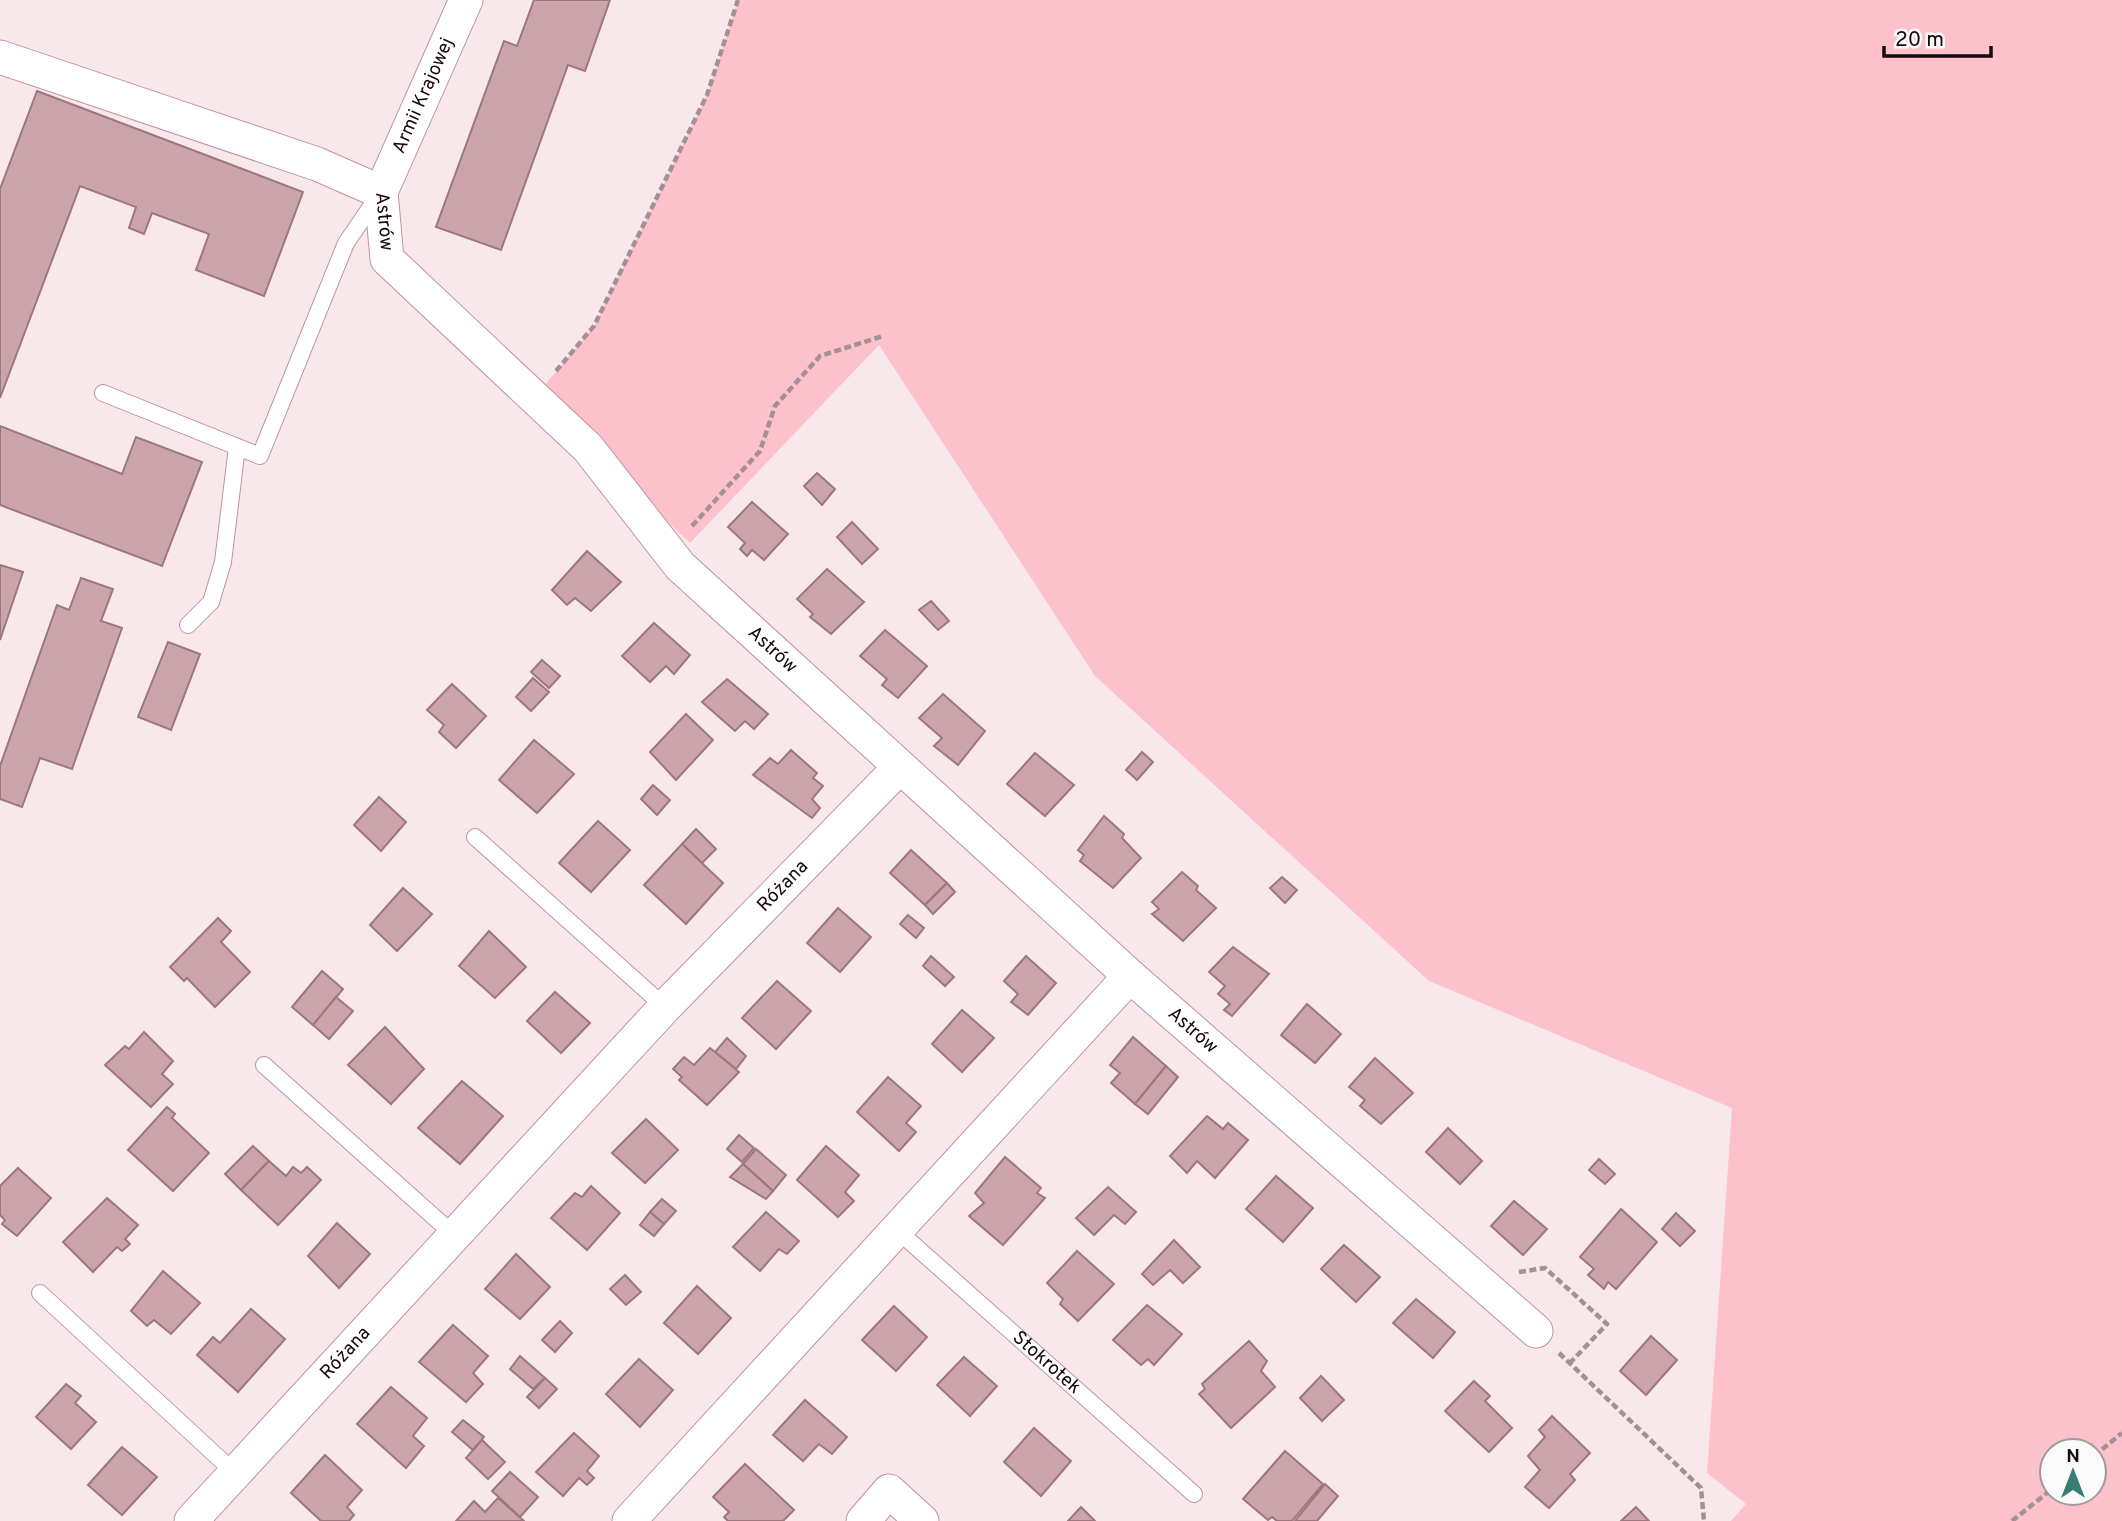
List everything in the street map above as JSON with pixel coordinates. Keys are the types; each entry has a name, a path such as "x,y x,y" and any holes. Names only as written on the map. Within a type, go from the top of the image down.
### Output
{"street":[{"name":"Armii Krajowej","path":"381,192 466,0"},
{"name":"Astrów","path":"0,57 317,164 381,192 387,259 588,448 680,566 1130,976 1536,1331"},
{"name":"Różana","path":"191,1521 453,1234 666,1007 900,766"},
{"path":"628,1521 1130,976"},
{"path":"863,1521 889,1491 922,1521"}],"lane":[{"path":"103,393 260,456 346,243 381,192"},
{"path":"188,625 211,602 223,562 237,447"},
{"path":"475,837 666,1007"},
{"path":"264,1065 453,1234"},
{"name":"Stokrotek","path":"897,1230 1194,1494"},
{"path":"40,1293 235,1473"}],"path":[{"path":"534,397 594,326 707,95 738,0"},
{"path":"690,534 692,526 760,451 775,406 820,356 883,336"},
{"path":"1536,1331 1701,1488 1704,1521"},
{"path":"2108,1444 2122,1433"},
{"path":"2012,1521 2038,1500"}],"shaded area":[{"path":"738,0 2122,0 2122,1521 1731,1521 1746,1504 1707,1473 1732,1108 1429,981 1095,676 879,345 690,543 535,397 594,326 707,95"}],"building":[{"path":"534,0 610,0 585,71 568,65 501,250 436,227 504,41 517,46"},
{"path":"37,91 303,192 264,296 196,270 209,234 152,213 144,234 129,228 136,207 80,186 0,398 0,189"},
{"path":"0,426 122,474 136,437 202,462 162,566 0,505"},
{"path":"817,473 835,489 822,505 804,486"},
{"path":"752,502 788,534 764,560 752,550 747,556 740,549 745,543 728,527"},
{"path":"852,522 878,549 862,564 837,537"},
{"path":"587,551 621,582 591,611 575,598 567,605 552,590"},
{"path":"0,565 23,572 0,640"},
{"path":"827,569 864,602 831,634 810,617 813,614 797,599"},
{"path":"81,578 113,589 101,621 122,628 72,769 40,758 22,807 0,799 0,766 57,605 69,610"},
{"path":"931,601 949,621 938,630 919,610"},
{"path":"654,623 690,655 674,674 666,666 650,682 622,656"},
{"path":"885,630 927,666 898,698 882,685 887,679 860,656"},
{"path":"168,642 200,654 171,730 138,717"},
{"path":"542,660 560,676 549,688 531,672"},
{"path":"533,678 549,692 531,711 516,697"},
{"path":"727,679 768,714 754,729 745,721 735,731 702,702"},
{"path":"452,684 486,716 456,748 439,732 444,725 427,710"},
{"path":"943,694 985,731 958,765 934,746 942,738 919,718"},
{"path":"686,714 713,740 676,780 650,752"},
{"path":"534,740 574,774 537,813 499,780"},
{"path":"791,750 817,773 813,778 823,786 812,799 820,808 812,818 753,775 770,758 778,764"},
{"path":"1142,752 1153,762 1137,780 1126,770"},
{"path":"1035,753 1074,785 1045,816 1007,784"},
{"path":"653,785 670,800 657,815 641,799"},
{"path":"379,797 406,822 381,851 354,825"},
{"path":"1104,816 1124,834 1122,838 1141,858 1113,888 1080,861 1084,855 1078,850"},
{"path":"598,821 630,850 591,892 559,863"},
{"path":"696,829 716,849 702,863 682,844"},
{"path":"682,844 723,883 686,924 644,885"},
{"path":"911,850 947,883 925,905 890,873"},
{"path":"1182,872 1198,886 1196,890 1216,908 1183,941 1152,914 1159,909 1152,902"},
{"path":"1282,877 1297,890 1285,903 1270,888"},
{"path":"947,883 955,892 933,914 925,905"},
{"path":"403,888 432,914 397,951 370,925"},
{"path":"838,908 871,937 840,972 807,943"},
{"path":"908,915 924,928 916,938 900,924"},
{"path":"218,918 231,931 221,942 250,972 215,1007 187,978 184,981 170,967"},
{"path":"489,931 526,967 495,998 459,966"},
{"path":"1233,947 1269,974 1232,1016 1224,1010 1230,1004 1218,994 1225,986 1209,972"},
{"path":"931,956 954,977 945,986 923,966"},
{"path":"1026,956 1056,983 1028,1015 1011,1002 1018,994 1004,981"},
{"path":"322,971 343,989 313,1025 292,1007"},
{"path":"777,981 811,1011 776,1049 742,1018"},
{"path":"555,992 590,1023 561,1053 527,1021"},
{"path":"336,997 353,1011 329,1039 313,1025"},
{"path":"1307,1004 1341,1034 1315,1063 1281,1035"},
{"path":"962,1010 994,1038 962,1072 932,1044"},
{"path":"385,1027 424,1069 391,1104 348,1065"},
{"path":"144,1032 173,1061 162,1074 173,1084 151,1107 105,1065 125,1046 129,1049"},
{"path":"1133,1037 1166,1066 1135,1104 1111,1083 1120,1073 1110,1065"},
{"path":"727,1038 746,1056 736,1069 715,1052"},
{"path":"710,1048 739,1072 707,1105 679,1080 682,1077 673,1069 684,1057 694,1065"},
{"path":"1375,1058 1413,1093 1381,1124 1360,1106 1365,1100 1349,1087"},
{"path":"1166,1066 1178,1077 1148,1114 1135,1104"},
{"path":"888,1077 921,1106 906,1123 916,1132 899,1151 857,1112"},
{"path":"462,1081 503,1116 460,1164 418,1128"},
{"path":"167,1107 175,1114 172,1118 209,1153 173,1191 128,1150"},
{"path":"1207,1116 1223,1129 1228,1123 1248,1140 1215,1178 1197,1161 1187,1173 1170,1156"},
{"path":"646,1119 678,1150 645,1183 612,1153"},
{"path":"1448,1128 1482,1161 1460,1184 1426,1152"},
{"path":"739,1135 754,1148 742,1162 727,1149"},
{"path":"253,1146 269,1161 241,1190 225,1174"},
{"path":"826,1146 859,1175 845,1192 854,1201 838,1217 797,1180"},
{"path":"756,1149 786,1175 773,1191 743,1164"},
{"path":"1005,1157 1041,1188 1037,1193 1045,1198 1003,1245 969,1216 984,1203 975,1193"},
{"path":"1599,1159 1615,1174 1605,1184 1589,1170"},
{"path":"269,1161 286,1176 293,1167 301,1173 307,1167 321,1180 278,1225 241,1190"},
{"path":"743,1164 773,1191 766,1199 730,1177"},
{"path":"18,1168 51,1198 17,1236 2,1224 5,1220 0,1215 0,1186"},
{"path":"1276,1176 1313,1208 1283,1242 1246,1209"},
{"path":"591,1186 620,1213 587,1250 551,1218 575,1193 582,1197"},
{"path":"1108,1187 1136,1212 1125,1224 1114,1215 1094,1235 1076,1218"},
{"path":"107,1198 138,1225 125,1239 130,1244 122,1251 117,1247 93,1272 63,1242"},
{"path":"662,1199 676,1211 664,1224 650,1212"},
{"path":"1514,1201 1547,1229 1523,1255 1491,1226"},
{"path":"1621,1209 1657,1242 1616,1289 1608,1282 1604,1289 1588,1275 1594,1269 1580,1257"},
{"path":"650,1212 664,1224 654,1236 640,1225"},
{"path":"766,1212 799,1241 787,1254 779,1249 760,1271 733,1247"},
{"path":"1676,1213 1695,1231 1680,1246 1662,1229"},
{"path":"337,1223 370,1254 339,1288 308,1256"},
{"path":"1174,1240 1200,1267 1183,1283 1170,1270 1153,1285 1142,1274"},
{"path":"1344,1245 1380,1277 1356,1302 1321,1269"},
{"path":"1077,1251 1114,1284 1078,1321 1060,1304 1063,1299 1047,1283"},
{"path":"516,1254 550,1287 520,1319 485,1289"},
{"path":"163,1271 200,1303 171,1334 154,1320 147,1326 131,1311"},
{"path":"625,1275 641,1292 626,1305 610,1289"},
{"path":"697,1286 731,1318 698,1354 664,1323"},
{"path":"1416,1299 1455,1332 1433,1358 1393,1323"},
{"path":"1147,1305 1182,1334 1154,1365 1148,1359 1141,1365 1113,1340"},
{"path":"894,1306 927,1337 896,1371 862,1340"},
{"path":"251,1309 285,1339 238,1392 197,1355 213,1337 220,1343"},
{"path":"560,1321 572,1333 555,1352 542,1340"},
{"path":"453,1325 488,1356 473,1373 483,1384 466,1402 419,1362"},
{"path":"1651,1336 1677,1360 1646,1395 1620,1371"},
{"path":"1249,1341 1267,1361 1261,1371 1275,1387 1231,1428 1199,1394 1205,1389 1202,1384"},
{"path":"520,1356 545,1378 533,1389 510,1369"},
{"path":"964,1357 997,1386 970,1416 937,1385"},
{"path":"639,1359 673,1390 640,1427 606,1394"},
{"path":"1321,1376 1344,1400 1322,1421 1300,1398"},
{"path":"545,1378 557,1389 539,1408 527,1397"},
{"path":"1474,1381 1490,1396 1485,1401 1512,1428 1489,1452 1445,1411"},
{"path":"66,1384 81,1396 75,1403 96,1422 71,1449 36,1417"},
{"path":"391,1387 427,1418 413,1436 424,1446 406,1468 357,1424"},
{"path":"805,1400 847,1437 832,1454 819,1444 803,1461 773,1435"},
{"path":"1552,1416 1590,1453 1570,1474 1575,1480 1549,1508 1525,1487 1540,1470 1528,1456 1545,1437 1539,1430"},
{"path":"463,1420 484,1437 473,1450 452,1432"},
{"path":"1034,1428 1071,1461 1041,1496 1004,1462"},
{"path":"574,1433 599,1456 587,1471 594,1478 587,1485 579,1478 563,1496 536,1472"},
{"path":"482,1440 505,1462 488,1479 466,1458"},
{"path":"122,1447 157,1477 122,1515 88,1485"},
{"path":"1285,1451 1323,1484 1292,1521 1277,1521 1272,1517 1268,1520 1243,1499"},
{"path":"325,1455 362,1490 347,1507 354,1515 349,1521 321,1521 291,1493"},
{"path":"745,1464 794,1510 783,1521 728,1521 724,1517 729,1512 713,1497"},
{"path":"510,1472 538,1497 520,1517 492,1491"},
{"path":"1325,1484 1338,1496 1317,1521 1295,1521"},
{"path":"498,1498 524,1521 456,1521 474,1501 485,1512"},
{"path":"1081,1507 1095,1521 1068,1521"},
{"path":"1636,1507 1649,1521 1621,1521"}]}
